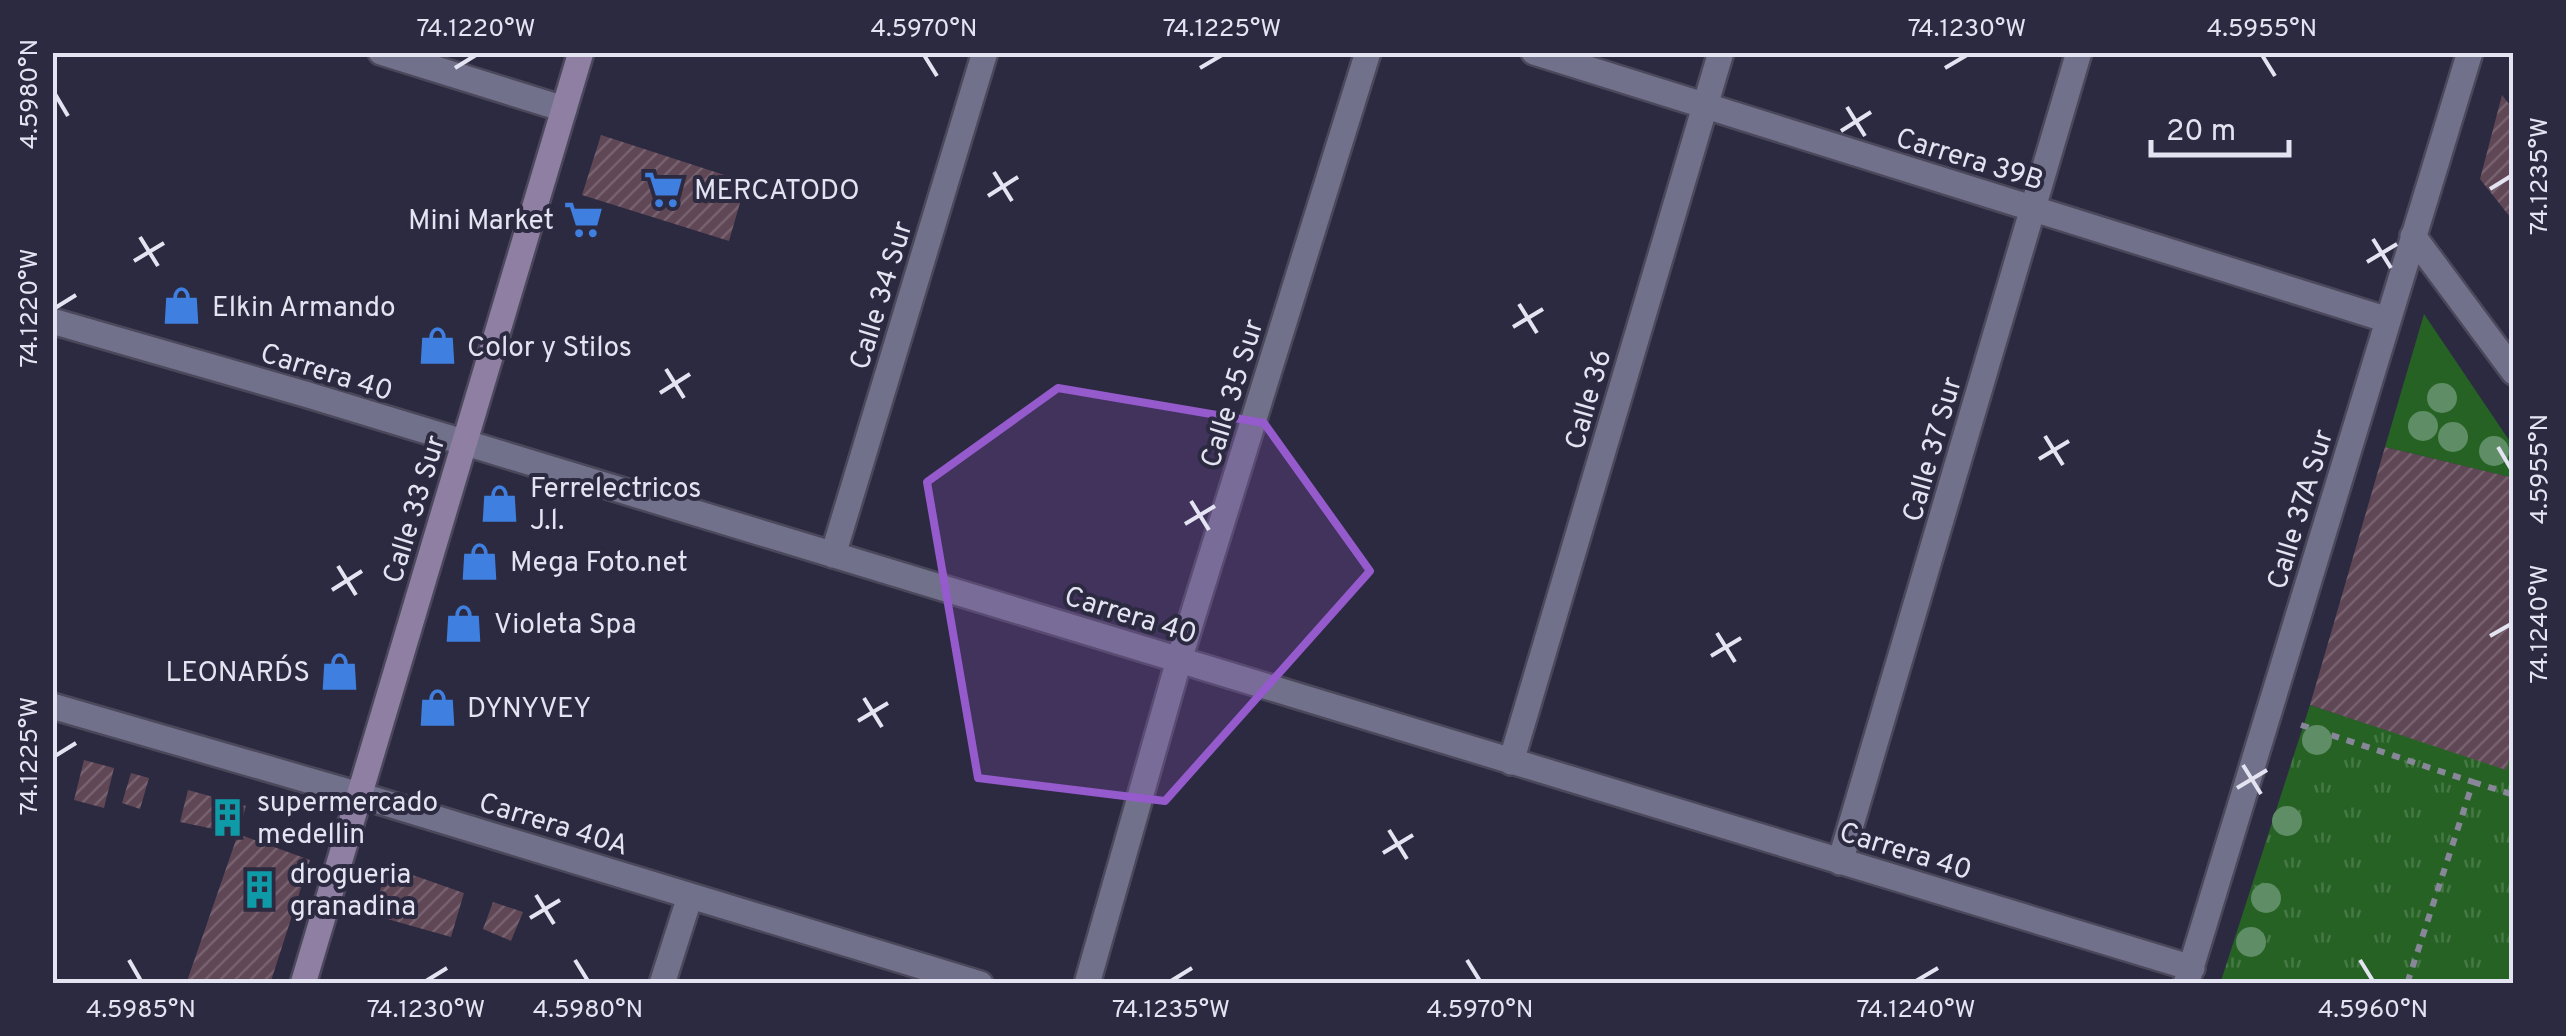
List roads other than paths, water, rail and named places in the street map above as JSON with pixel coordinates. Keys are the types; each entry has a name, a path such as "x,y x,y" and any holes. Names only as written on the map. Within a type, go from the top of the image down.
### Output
{"street":[{"path":"381,52 564,109"},
{"name":"Calle 33 Sur","path":"303,984 581,52"},
{"name":"Calle 34 Sur","path":"834,555 985,52"},
{"name":"Calle 35 Sur","path":"1087,984 1179,660 1368,52"},
{"name":"Carrera 39B","path":"1534,52 2388,320"},
{"name":"Calle 36","path":"1511,762 1721,52"},
{"name":"Calle 37 Sur","path":"1840,862 2079,52"},
{"name":"Calle 37A Sur","path":"2189,976 2470,52"},
{"path":"2413,236 2514,372"},
{"name":"Carrera 40","path":"52,321 305,394 1840,862 2189,976"},
{"name":"Carrera 40A","path":"52,706 980,984"},
{"path":"662,984 690,896"}],"place":[{"name":"MERCATODO","path":"664,189"},
{"name":"Mini Market","path":"584,219"},
{"name":"Elkin Armando","path":"182,306"},
{"name":"Color y Stilos","path":"437,346"},
{"name":"Ferrelectricos J.l.","path":"500,503"},
{"name":"Mega Foto.net","path":"480,561"},
{"name":"Violeta Spa","path":"464,623"},
{"name":"LEONARD´S","path":"340,671"},
{"name":"DYNYVEY","path":"437,707"},
{"name":"supermercado medellin","path":"227,817"},
{"name":"drogueria granadina","path":"260,889"}]}
